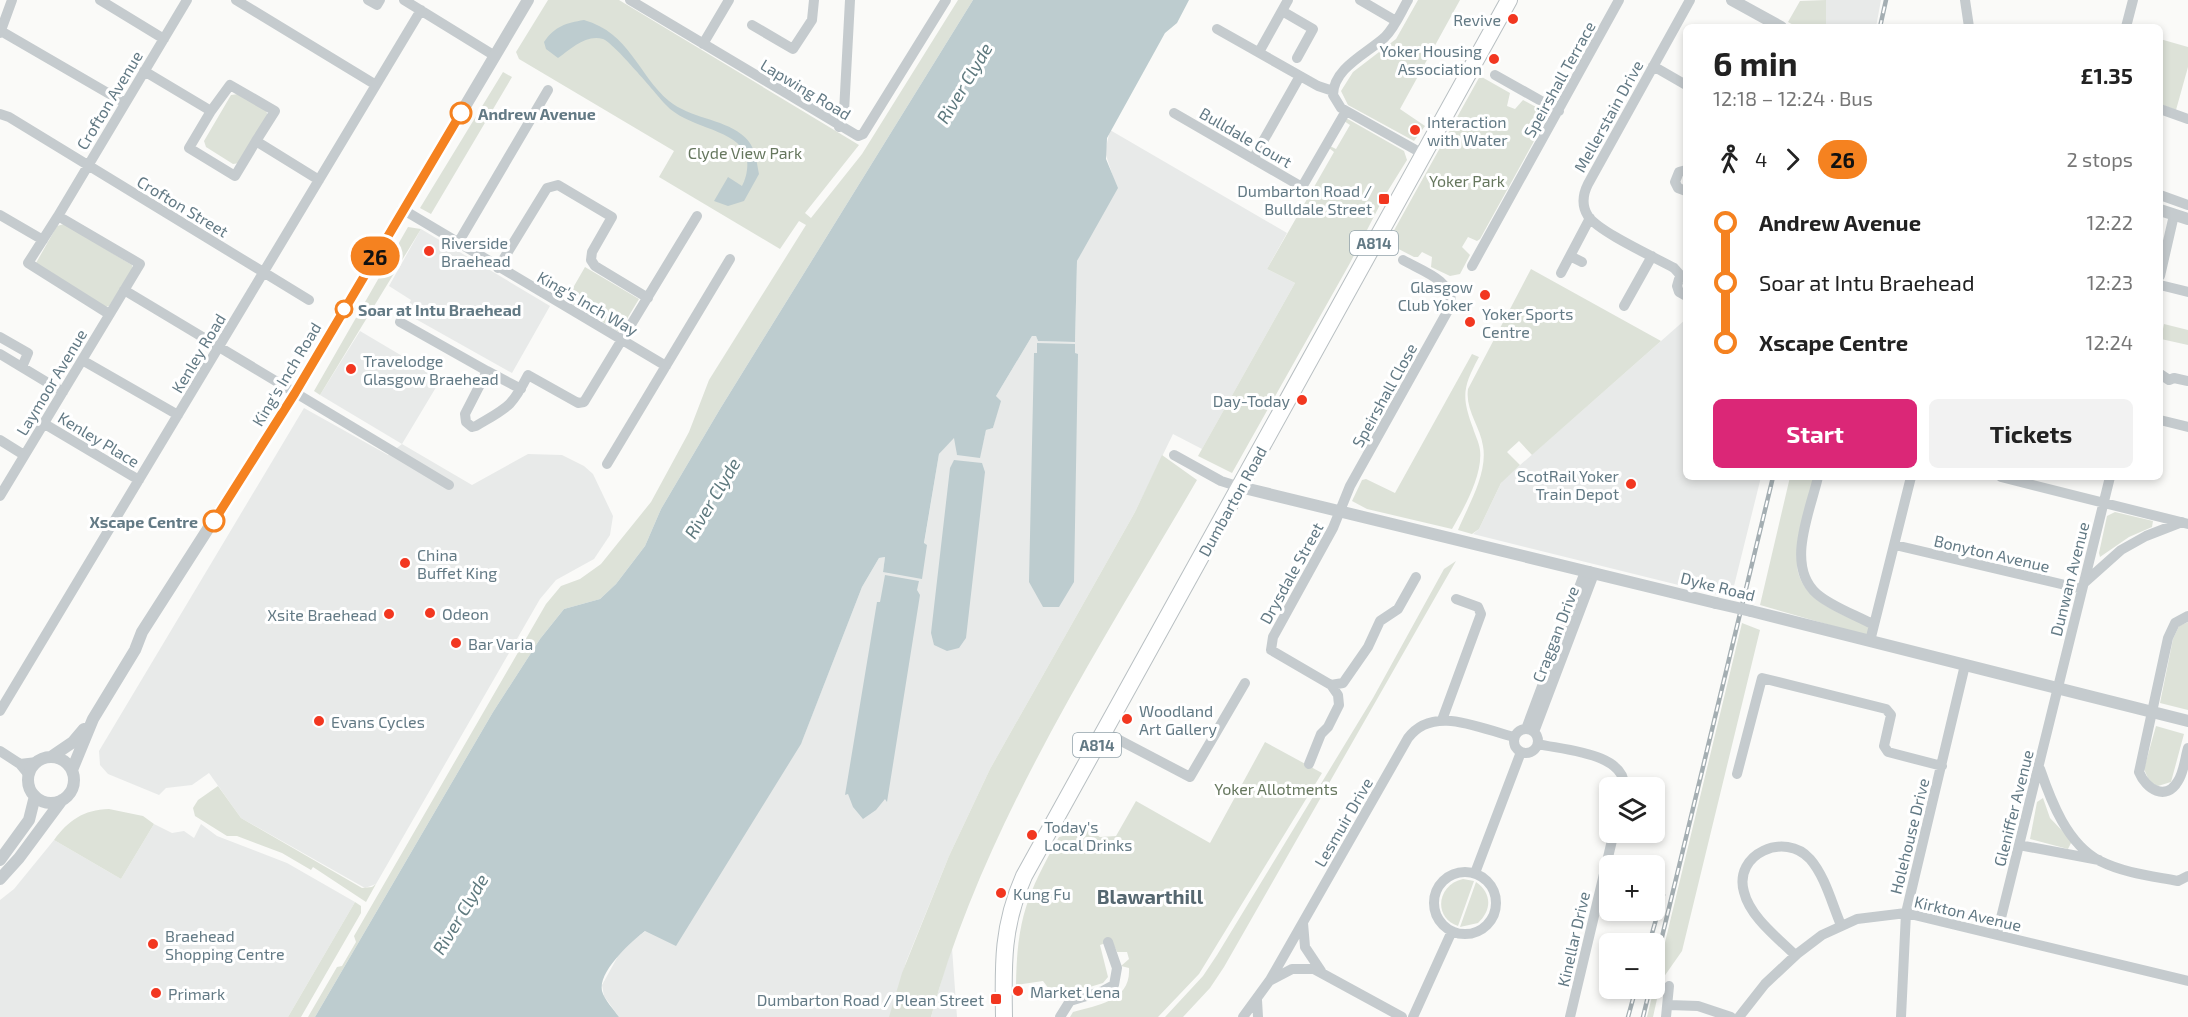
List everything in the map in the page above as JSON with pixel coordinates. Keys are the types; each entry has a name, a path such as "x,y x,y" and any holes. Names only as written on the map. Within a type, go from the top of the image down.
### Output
{"main road":[{"name":"Dumbarton Road","path":"1004,1017 1005,940 1013,901 1036,853 1509,0"}],"street":[{"path":"12,0 0,32 125,103"},
{"path":"100,0 164,39"},
{"name":"Crofton Avenue","path":"109,314 28,263 187,0"},
{"path":"236,0 376,85"},
{"path":"368,0 377,5 381,0"},
{"path":"404,0 495,56"},
{"name":"King's Inch Road","path":"72,770 93,719 135,650 148,622 180,577 295,393 528,0"},
{"name":"Lapwing Road","path":"630,0 855,136 863,134 946,0"},
{"path":"703,44 729,0"},
{"path":"752,26 793,49 812,20 814,0"},
{"path":"839,127 844,112 850,0"},
{"path":"1259,52 1288,0"},
{"path":"1360,0 1396,21"},
{"path":"1333,91 1352,63 1385,37 1408,0"},
{"name":"Speirshall Terrace","path":"1472,266 1619,0"},
{"name":"Mellerstain Drive","path":"1590,218 1584,203 1585,190 1690,0"},
{"path":"1965,0 1969,24"},
{"path":"2127,24 2133,0"},
{"path":"1735,1 1776,24"},
{"name":"Kenley Road","path":"0,711 421,10"},
{"path":"1282,11 1313,29 1297,58"},
{"path":"1217,29 1300,76 1333,91 1337,105 1423,154"},
{"path":"1653,66 1683,83"},
{"path":"144,71 211,111"},
{"path":"1495,75 1559,111"},
{"path":"1253,159 1300,76"},
{"path":"230,85 275,111 256,141 235,176 189,148 230,85"},
{"path":"458,243 548,90"},
{"path":"2163,110 2188,119"},
{"name":"Bulldale Court","path":"1174,113 1302,187 1346,111"},
{"name":"Crofton Street","path":"0,114 9,117 309,300"},
{"path":"256,141 319,180"},
{"path":"1683,171 1679,172 1675,182 1678,188 1683,190"},
{"path":"498,268 547,188 558,185 612,217 592,252 591,260 595,266 648,298"},
{"path":"2163,196 2188,205"},
{"name":"King's Inch Way","path":"402,209 666,366"},
{"path":"2163,211 2188,219"},
{"path":"0,215 43,240"},
{"path":"2163,263 2174,215"},
{"name":"Laymoor Avenue","path":"0,496 140,264 58,216"},
{"path":"487,371 465,414 468,425 476,426 513,404 528,375 578,403 584,402 697,216"},
{"path":"1561,273 1590,218 1683,275"},
{"path":"1570,256 1582,262"},
{"path":"1624,306 1652,256"},
{"path":"607,464 730,259"},
{"name":"Speirshall Close","path":"1340,510 1350,486 1449,311 1450,294 1443,283 1403,260"},
{"path":"1683,277 1677,282 1677,289 1683,294"},
{"path":"2163,286 2188,292"},
{"path":"124,290 449,485"},
{"path":"400,322 520,389"},
{"path":"0,337 28,353 22,367"},
{"path":"0,354 63,392"},
{"path":"82,360 178,415"},
{"path":"2163,376 2169,380 2174,378 2188,381"},
{"path":"2163,421 2188,427"},
{"name":"Kenley Place","path":"43,423 139,480"},
{"path":"0,440 24,455"},
{"path":"1174,455 1221,481 1240,487"},
{"path":"1817,480 1801,554 1800,568 1804,579 1819,596 1874,625"},
{"path":"1870,641 1910,480"},
{"path":"2014,480 2185,523"},
{"name":"Dunwan Avenue","path":"2058,689 2109,480"},
{"name":"Dyke Road","path":"1240,487 1589,571 2188,721"},
{"name":"Drysdale Street","path":"1331,685 1271,650 1271,643 1333,528 1340,510"},
{"path":"2083,586 2121,550 2146,536 2185,523"},
{"name":"Bonyton Avenue","path":"1895,545 2083,586"},
{"name":"Craggan Drive","path":"1530,730 1583,577 1589,571"},
{"path":"1309,764 1321,734 1329,727 1339,705 1338,695 1331,685 1340,684 1349,678 1368,647 1380,621 1398,609 1416,577"},
{"path":"1456,598 1478,607 1481,614 1442,720 1514,737"},
{"path":"2188,616 2175,623 2168,638 2139,772 2146,786 2158,792 2166,792 2173,788 2179,780 2188,748"},
{"name":"Holehouse Drive","path":"1901,1017 1906,913 1965,665"},
{"path":"1737,774 1762,678 1886,709 1891,715 1884,746 1888,752 1942,766"},
{"path":"1104,732 1190,777 1245,683"},
{"name":"Gleniffer Avenue","path":"1997,934 2058,689"},
{"name":"King's Inch Road","path":"51,757 73,742 93,719"},
{"name":"Lesmuir Drive","path":"1243,1017 1270,980 1408,738 1422,725 1442,720"},
{"path":"1514,737 1519,731 1530,730 1538,744 1612,762 1622,773 1623,777"},
{"path":"1514,737 1516,747 1521,752"},
{"path":"1521,752 1531,751 1538,744"},
{"path":"0,751 20,764 29,775"},
{"path":"1475,873 1521,752"},
{"path":"0,879 72,789 74,782 72,770 65,762 51,757 20,764"},
{"path":"37,762 29,775 30,790 35,796 48,802 62,800"},
{"path":"2040,768 2058,816 2072,836 2099,860"},
{"path":"0,860 29,820 35,796"},
{"name":"Kinellar Drive","path":"1570,1017 1611,843"},
{"path":"2019,845 2099,860 2129,871 2185,881"},
{"path":"1795,956 1758,917 1743,892 1745,873 1757,854 1775,846 1796,848 1804,853 1818,872 1841,925"},
{"path":"1458,872 1475,873 1489,883 1493,890 1496,898 1494,914 1476,931 1460,933 1452,931 1439,920 1435,912 1434,903 1438,887 1450,875 1458,872"},
{"name":"Kirkton Avenue","path":"1739,1017 1766,984 1795,956 1822,935 1841,925 1875,915 1906,913 2188,981"},
{"path":"1303,923 1305,947 1321,971"},
{"path":"1413,1017 1452,931"},
{"path":"1059,1017 1070,1001 1103,992 1114,985 1117,968 1108,942"},
{"path":"1270,980 1292,969 1308,968 1321,971 1402,1017"},
{"path":"1666,1017 1669,1005 1669,986"},
{"path":"1257,1000 1258,1017"},
{"path":"1669,1005 1698,1006 1731,1017"}],"shaded area":[{"path":"1826,0 1881,0 1877,24 1826,24"},
{"path":"1110,130 1287,233 1267,269 1295,283 1202,449 1173,434 1135,512 990,769 949,856 906,962 890,1017 619,1017 604,996 602,985 623,947 647,930 802,741 862,587 879,558 885,557 883,572 927,545 924,544 939,454 953,438 956,439 957,455 980,455 986,430 993,428 1000,401 996,396 1032,336 1036,336 1038,341 1075,342 1077,261 1115,183 1105,152"},
{"path":"421,229 550,306 512,373 405,313 411,300 389,286"},
{"path":"1683,322 1683,480 1760,480 1731,598 1473,534 1479,529 1502,481"},
{"path":"360,331 441,379 402,444 320,395"},
{"path":"304,408 388,455 402,444 472,485 528,454 562,455 584,466 593,474 613,516 610,535 594,559 556,580 540,599 376,884 365,888 241,818 209,773 192,785 166,788 159,795 108,774 100,765 99,751"},
{"path":"154,824 172,833 184,831 194,838 201,824 217,836 287,863 355,902 288,1017 0,1017 0,900 14,889 54,840 121,879"},
{"path":"952,948 957,1017 931,1017 943,975"}],"green space":[{"name":"Clyde View Park","path":"548,0 619,0 859,145 805,213 811,218 862,154 958,0 973,0 720,409 661,509 645,546 616,584 600,599 564,609 540,639 493,712 315,1017 308,1017 337,967 342,966 356,942 354,936 546,604 561,586 580,579 601,564 651,502 689,432 709,380 806,225 799,221 780,249 659,177 674,151 519,59 516,52"},
{"path":"1418,0 1460,0 1400,109 1425,126 1414,141 1348,105 1341,91 1353,72 1396,39"},
{"path":"1826,0 1826,24 1792,24 1788,22 1800,1"},
{"path":"2163,40 2188,47 2188,67 2176,110 2163,105"},
{"path":"503,72 512,77 431,214 420,208"},
{"name":"Yoker Park","path":"1480,76 1510,93 1507,106 1515,109 1523,100 1549,114 1480,239 1477,241 1468,237 1462,247 1470,255 1460,274 1450,276 1431,267 1432,257 1422,252 1418,257 1414,257 1387,243"},
{"path":"238,94 266,110 268,117 240,163 233,164 206,147 204,141 231,95"},
{"path":"1346,118 1404,151 1407,160 1384,197 1350,263 1232,473 1198,456 1295,283 1267,269 1334,152 1329,148 1330,146 1336,149 1350,125 1344,121"},
{"path":"64,224 132,265 133,269 109,306 106,307 36,263 57,226"},
{"path":"408,227 421,229 320,395 314,391"},
{"path":"585,267 639,299 619,332 566,300"},
{"path":"1531,269 1661,341 1532,455 1519,441 1507,452 1520,465 1501,483 1479,529 1472,534 1458,530 1480,478 1484,456 1481,439 1469,404 1468,389"},
{"path":"2164,324 2188,330 2188,345 2163,339"},
{"path":"1472,354 1479,357 1467,384 1465,399 1479,447 1479,470 1472,491 1452,529 1367,509 1352,501 1362,480 1366,479 1395,493"},
{"path":"1162,455 1197,480 1083,674 1012,808 953,946 931,1017 889,1017 902,973 949,856 990,769 1135,512"},
{"path":"1789,480 1812,480 1797,567 1800,579 1806,589 1824,605 1870,627 1868,636 1760,605"},
{"path":"2115,512 2153,521 2152,527 2129,537 2100,557 2107,516"},
{"path":"1456,561 1224,967 1210,988 1183,1017 1165,1017 1203,976 1217,955 1373,698 1444,569"},
{"path":"2188,622 2188,710 2160,703 2173,639 2179,626"},
{"path":"1742,623 1760,630 1682,951 1665,975 1665,942"},
{"path":"2156,726 2184,734 2171,782 2158,786 2150,783 2144,769"},
{"name":"Yoker Allotments","path":"1265,742 1322,773 1199,974 1158,1017 1070,1017 1073,1012 1111,1000 1125,988 1129,968 1121,966 1129,959 1127,952 1117,952 1112,941 1100,945 1108,977 1103,983 1060,996 1049,989 1043,981 1016,985 1019,942 1026,908 1039,875 1059,837 1074,833 1078,825 1100,837 1116,836 1136,801 1210,843"},
{"path":"218,786 241,818 362,888 376,884 366,902 313,867 311,870 282,853 237,836 227,836 195,816 193,808 198,800"},
{"path":"2043,798 2050,818 2072,841 2068,849 2030,839 2037,802"},
{"path":"109,809 143,816 154,824 121,879 54,840 77,817 92,811"},
{"path":"1463,879 1474,881 1458,926 1444,916 1441,901 1448,887"},
{"path":"1476,882 1487,896 1486,913 1478,923 1460,927"},
{"path":"355,902 361,906 361,913 301,1017 288,1017"},
{"path":"1651,999 1657,999 1653,1017 1647,1017"}],"water":[{"name":"River Clyde","path":"973,0 1189,0 1177,23 1165,33 1107,138 1106,159 1118,188 1077,261 1075,342 1038,341 1036,336 1032,336 996,396 1001,401 993,428 986,430 980,458 957,455 954,438 939,454 924,543 927,545 922,579 883,572 885,557 879,558 862,587 801,744 676,946 645,931 610,966 602,983 602,991 619,1017 315,1017 493,712 540,639 564,609 600,599 616,584 645,546 661,509 720,409"},
{"path":"584,20 600,26 623,44 658,91 677,107 725,125 746,138 754,152 759,174 744,201 728,206 714,201 728,177 742,186 747,169 744,151 729,137 685,118 666,105 625,59 603,39 585,40 558,58 546,49 544,42 557,29 566,24"},
{"path":"1037,343 1075,344 1075,353 1078,354 1074,582 1059,607 1043,607 1029,582 1034,353 1037,353"},
{"path":"954,460 982,463 985,472 966,638 959,648 947,651 934,645 931,633 950,468"},
{"path":"885,575 919,581 917,590 920,595 887,802 885,799 876,810 863,819 853,807 848,794 845,795 877,602 880,602"}],"railway":[{"path":"1881,24 1886,0"},
{"path":"1663,933 1772,480"},
{"path":"1652,933 1656,921"},
{"path":"1628,1017 1633,999"},
{"path":"1643,1017 1647,999"}],"bus line":[{"name":"26","path":"214,521 295,393 461,113"}],"place":[{"name":"Revive","path":"1513,19"},
{"name":"Yoker Housing Association","path":"1494,59"},
{"name":"Andrew Avenue","path":"461,113"},
{"name":"Interaction with Water","path":"1415,130"},
{"name":"Dumbarton Road / Bulldale Street","path":"1384,199"},
{"name":"Riverside Braehead","path":"429,251"},
{"name":"Glasgow Club Yoker","path":"1485,295"},
{"name":"Soar at Intu Braehead","path":"344,309"},
{"name":"Yoker Sports Centre","path":"1470,322"},
{"name":"Travelodge Glasgow Braehead","path":"351,369"},
{"name":"Day-Today","path":"1302,400"},
{"name":"ScotRail Yoker Train Depot","path":"1631,484"},
{"name":"Xscape Centre","path":"214,521"},
{"name":"China Buffet King","path":"405,563"},
{"name":"Odeon","path":"430,613"},
{"name":"Xsite Braehead","path":"389,614"},
{"name":"Bar Varia","path":"456,643"},
{"name":"Woodland Art Gallery","path":"1127,719"},
{"name":"Evans Cycles","path":"319,721"},
{"name":"Today's Local Drinks","path":"1032,835"},
{"name":"Kung Fu","path":"1001,893"},
{"name":"Braehead Shopping Centre","path":"153,944"},
{"name":"Market Lena","path":"1018,991"},
{"name":"Primark","path":"156,993"},
{"name":"Dumbarton Road / Plean Street","path":"996,999"}],"district":[{"name":"Blawarthill","path":"1150,896"}]}
